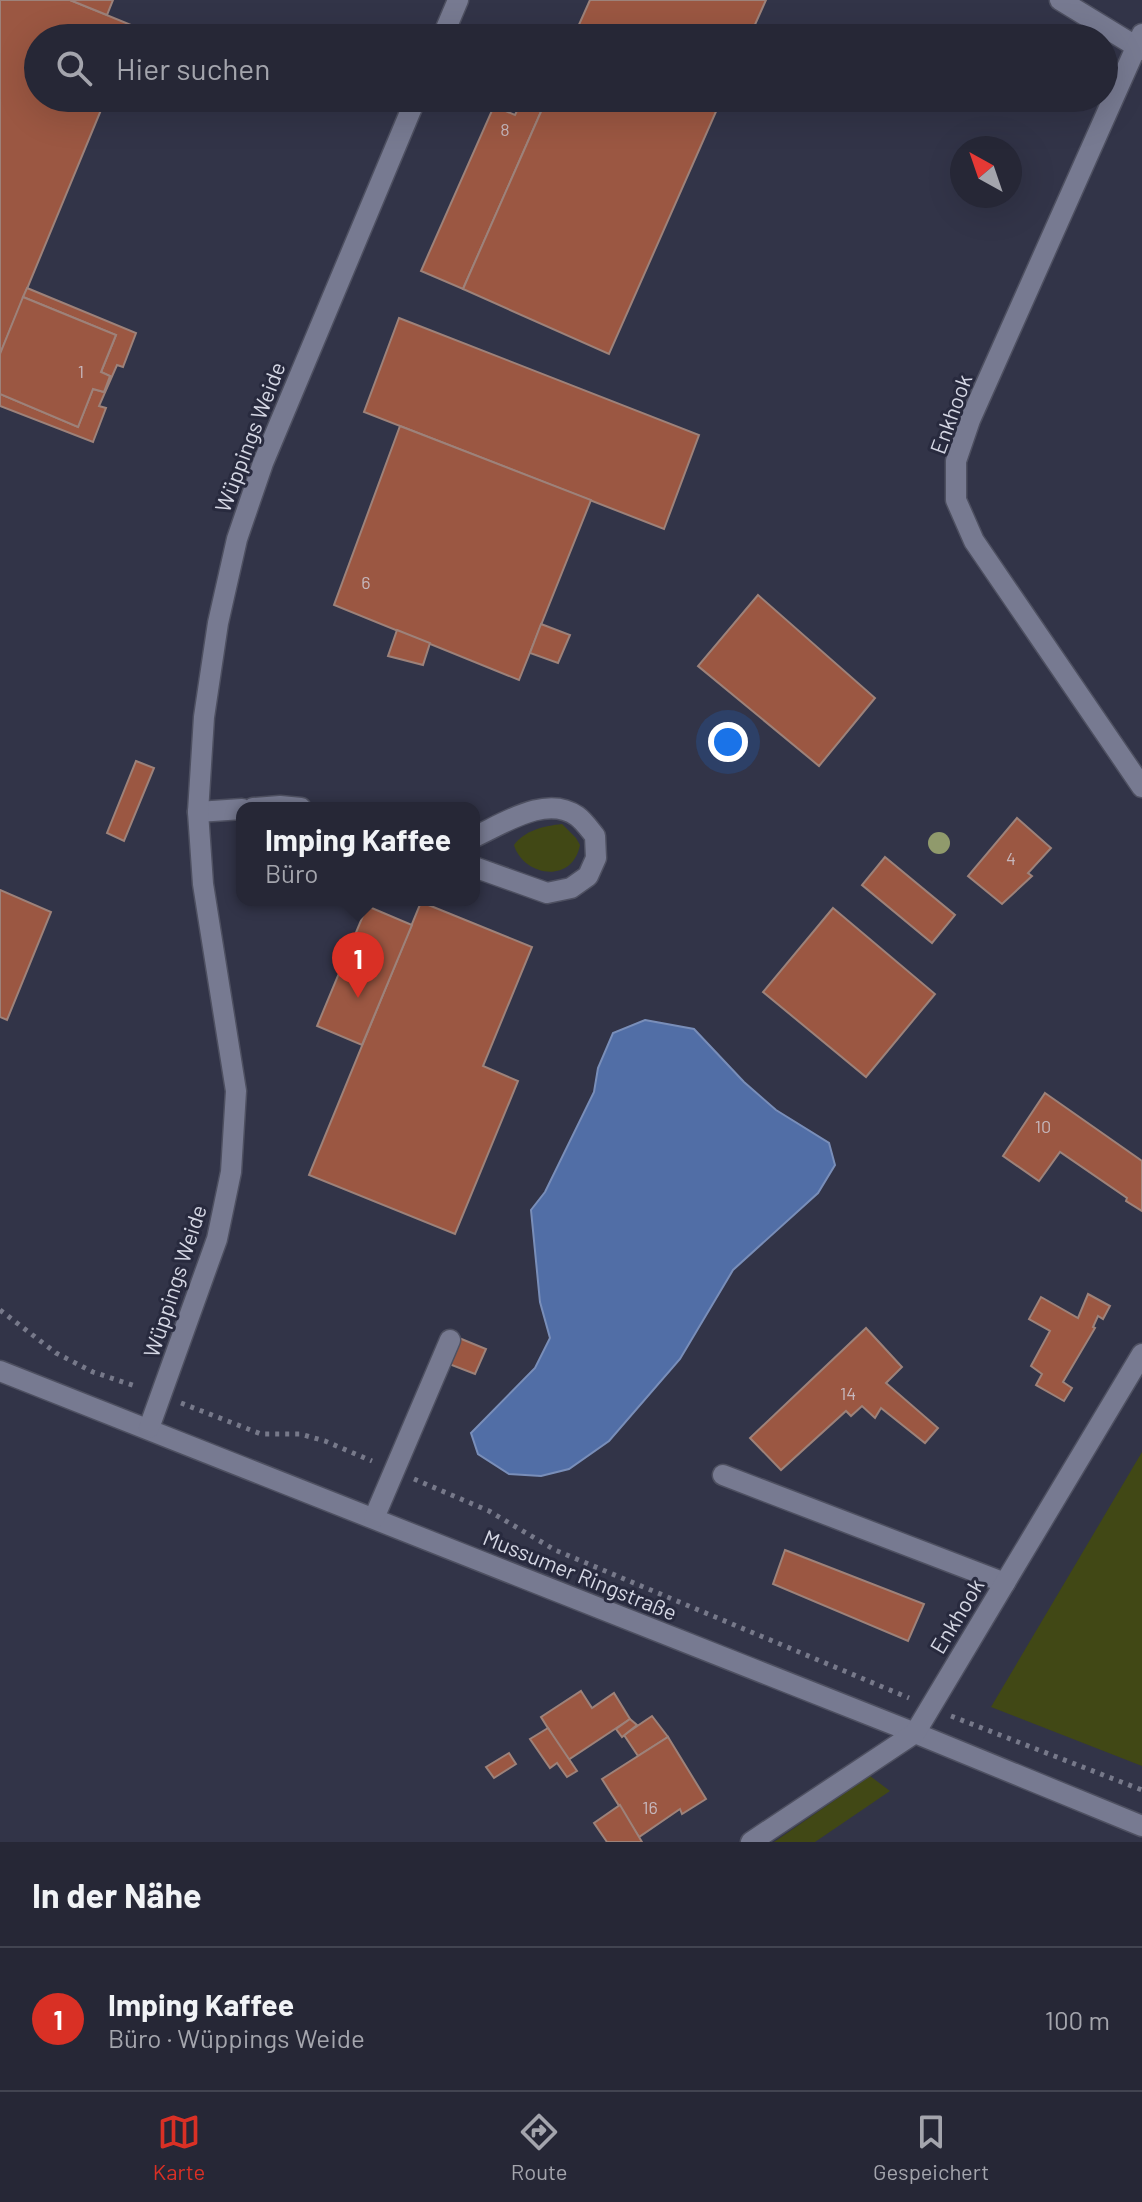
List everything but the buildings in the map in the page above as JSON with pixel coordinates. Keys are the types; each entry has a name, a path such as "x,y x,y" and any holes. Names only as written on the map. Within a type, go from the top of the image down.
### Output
{"street":[{"path":"448,24 458,0"},
{"path":"1060,0 1104,24"},
{"path":"1118,32 1140,44"},
{"name":"Enkhook","path":"1118,93 1140,44"},
{"name":"Wüppings Weide","path":"149,1428 217,1239 231,1172 236,1091 203,884 198,812 204,717 218,623 237,539 263,463 410,112"},
{"name":"Enkhook","path":"1109,112 970,420 956,461 956,500 974,541 1142,787"},
{"path":"480,834 525,813 551,808 576,815 595,836 596,858 588,876 580,882 571,888 547,893 480,869"},
{"path":"198,812 236,809"},
{"path":"374,1518 450,1340"},
{"name":"Enkhook","path":"751,1842 915,1733 1142,1354"},
{"name":"Mussumer Ringstraße","path":"0,1371 1142,1826"},
{"path":"723,1475 1005,1583"}],"path":[{"path":"0,1310 56,1353 93,1372 163,1395 261,1434 300,1434 325,1441 489,1511 555,1550 931,1707 1142,1790"}],"green space":[{"path":"562,824 580,845 568,866 547,872 527,864 519,856 514,845 529,832"},
{"path":"1142,1452 1142,1766 991,1707"},
{"path":"870,1776 890,1791 815,1842 774,1842"}],"water":[{"path":"645,1020 694,1029 744,1082 776,1110 829,1143 835,1165 818,1193 733,1270 680,1359 609,1441 569,1469 541,1476 509,1474 478,1454 471,1433 535,1368 550,1338 540,1302 531,1210 545,1192 594,1092 598,1068 613,1033"}],"place":[{"name":"Imping Kaffee","path":"358,998"}]}
